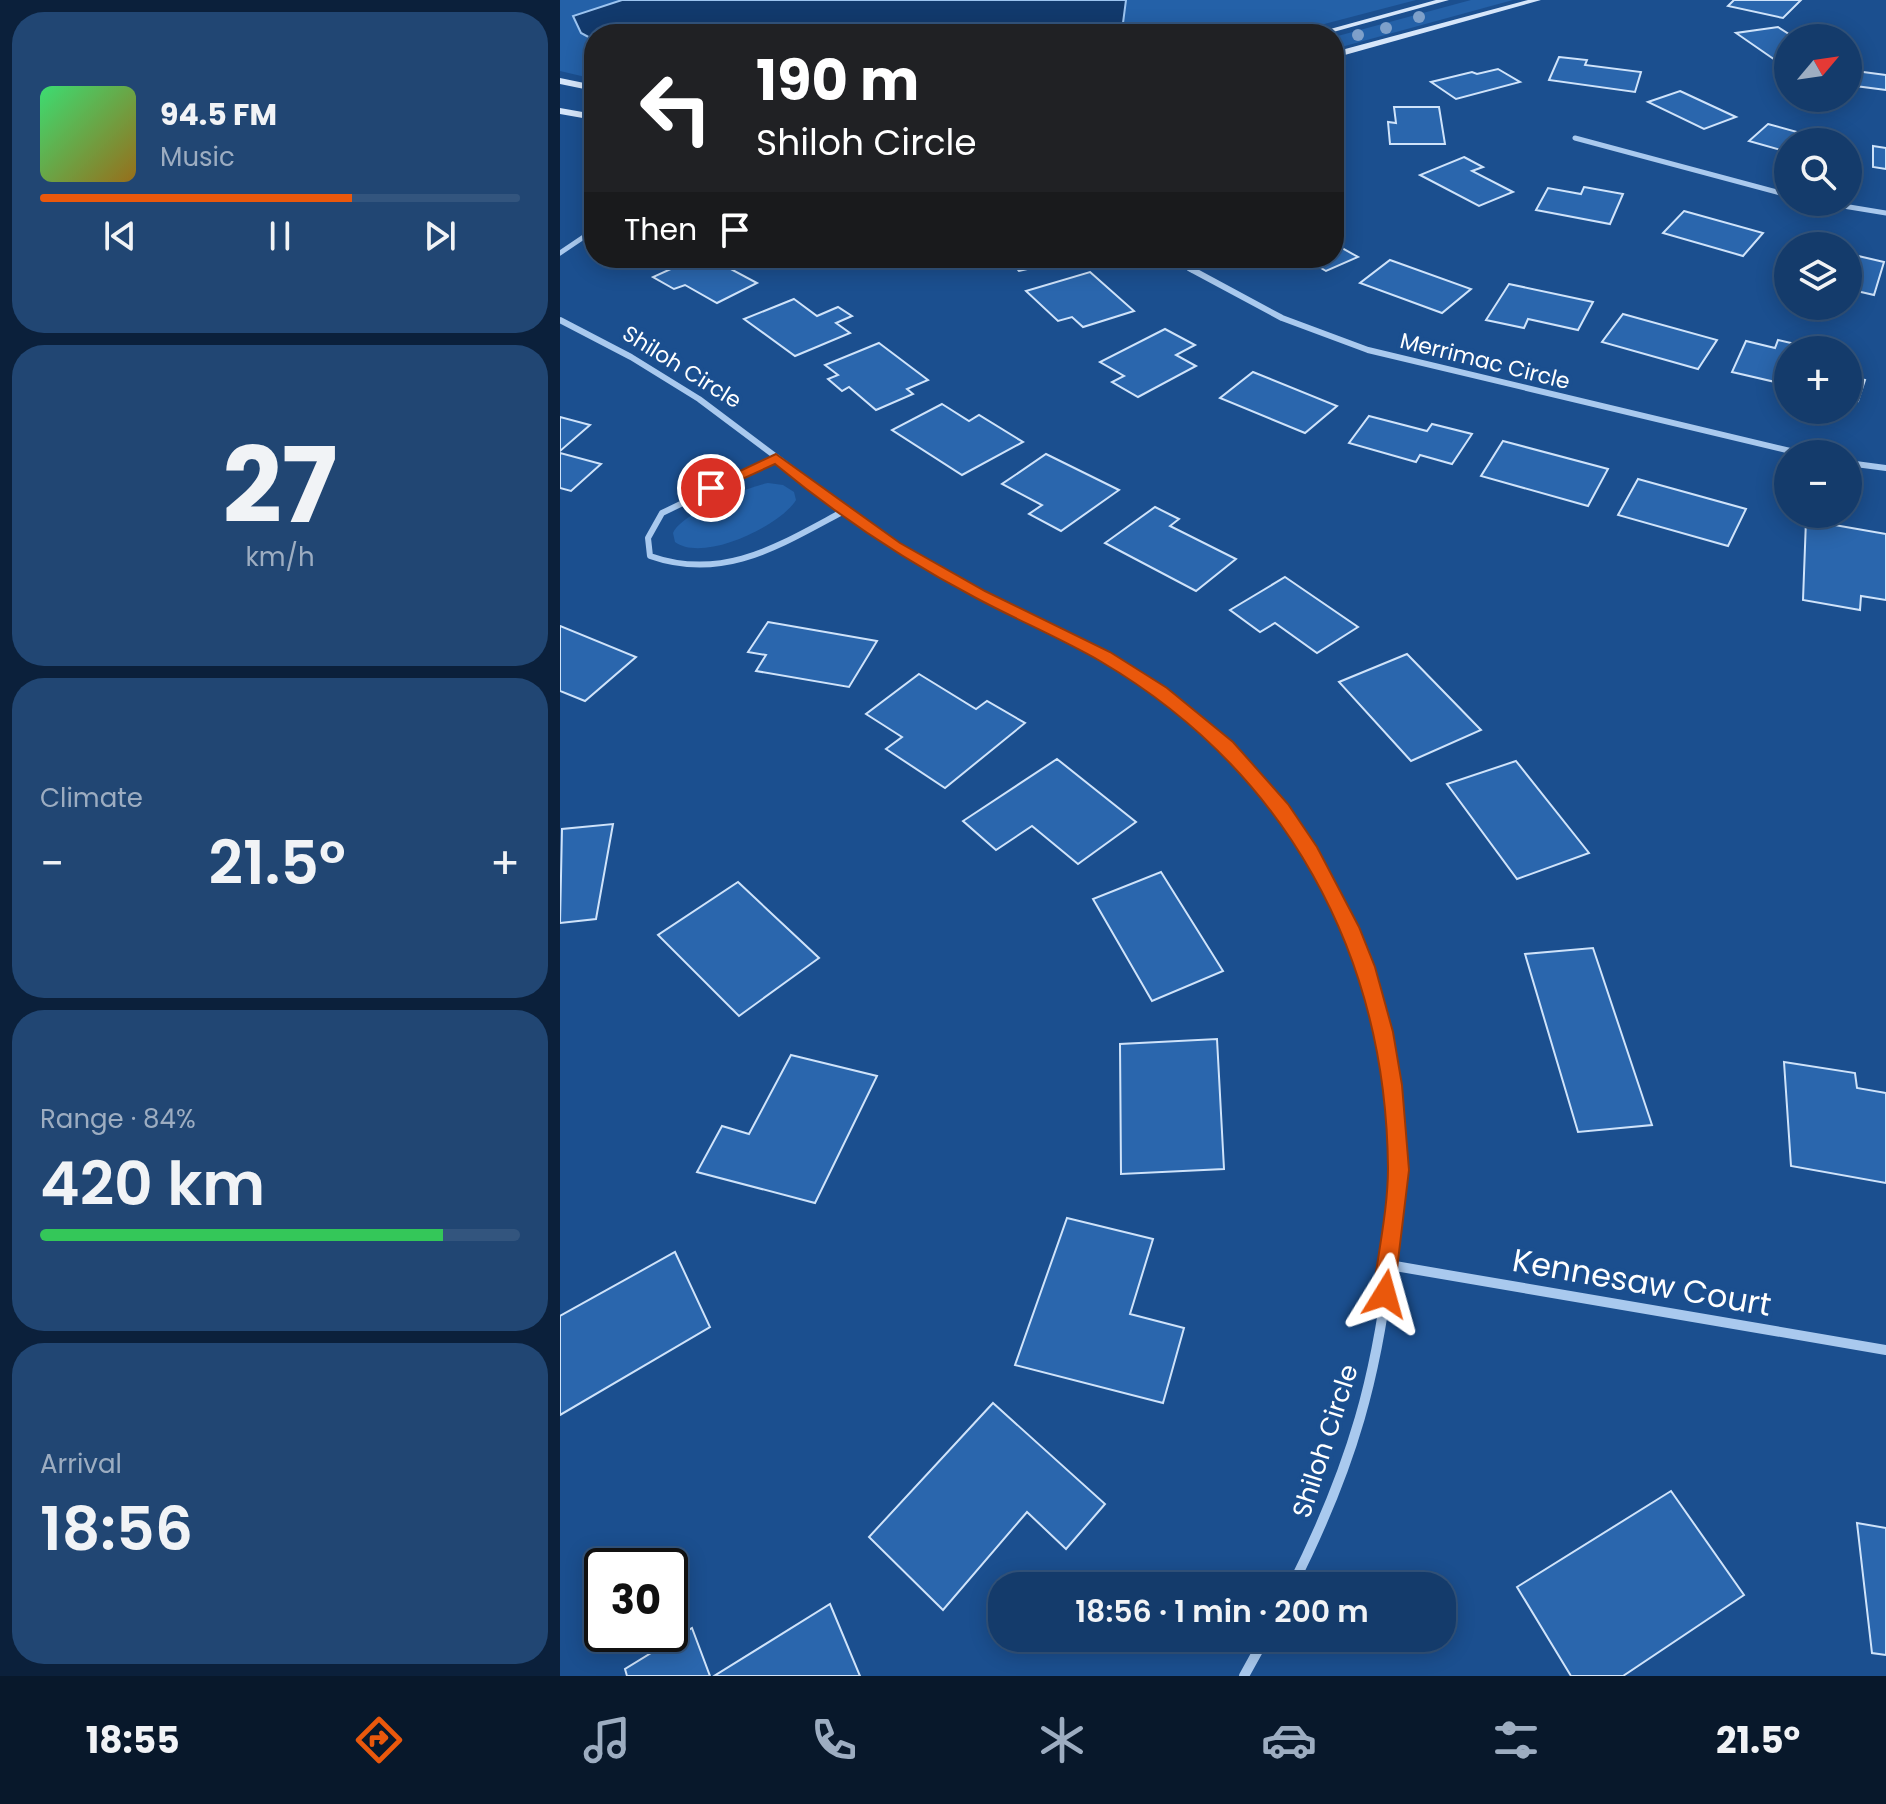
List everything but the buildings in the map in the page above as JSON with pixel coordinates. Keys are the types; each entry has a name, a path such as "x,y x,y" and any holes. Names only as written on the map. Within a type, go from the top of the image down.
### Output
{"street":[{"path":"1344,27 1445,0"},
{"path":"1344,52 1537,0"},
{"path":"560,81 584,86"},
{"path":"560,111 584,115"},
{"path":"1575,138 1774,191"},
{"path":"1862,209 1886,213"},
{"path":"560,253 584,237"},
{"name":"Merrimac Circle","path":"1189,268 1215,286 1272,316 1338,341 1398,359 1774,447"},
{"name":"Shiloh Circle","path":"560,320 669,378 741,428 844,511 907,553 980,594 1104,656 1161,692 1227,747 1281,809 1311,852 1350,927 1383,1032 1392,1085 1399,1170 1389,1265 1371,1383 1344,1466 1313,1546 1299,1572"},
{"path":"776,458 662,513 648,538 650,556 669,566 696,569 733,563 772,548 844,511"},
{"path":"1862,465 1886,468"},
{"name":"Kennesaw Court","path":"1389,1265 1886,1350"},
{"path":"1244,1676 1257,1652"}],"shaded area":[{"path":"560,0 1416,0 1324,24 584,24 584,77 560,71"},
{"path":"622,0 1126,0 1121,24 584,24 584,35 573,16"},
{"path":"1471,0 1513,0 1344,46 1344,34"},
{"path":"768,483 783,485 794,492 796,500 774,520 740,539 721,545 703,548 675,542 673,533 688,518 731,496"}],"route":[{"path":"711,488 776,458 827,499 895,546 980,594 1104,656 1161,692 1227,747 1281,809 1311,852 1350,927 1383,1032 1392,1085 1399,1170 1385,1294"}]}
